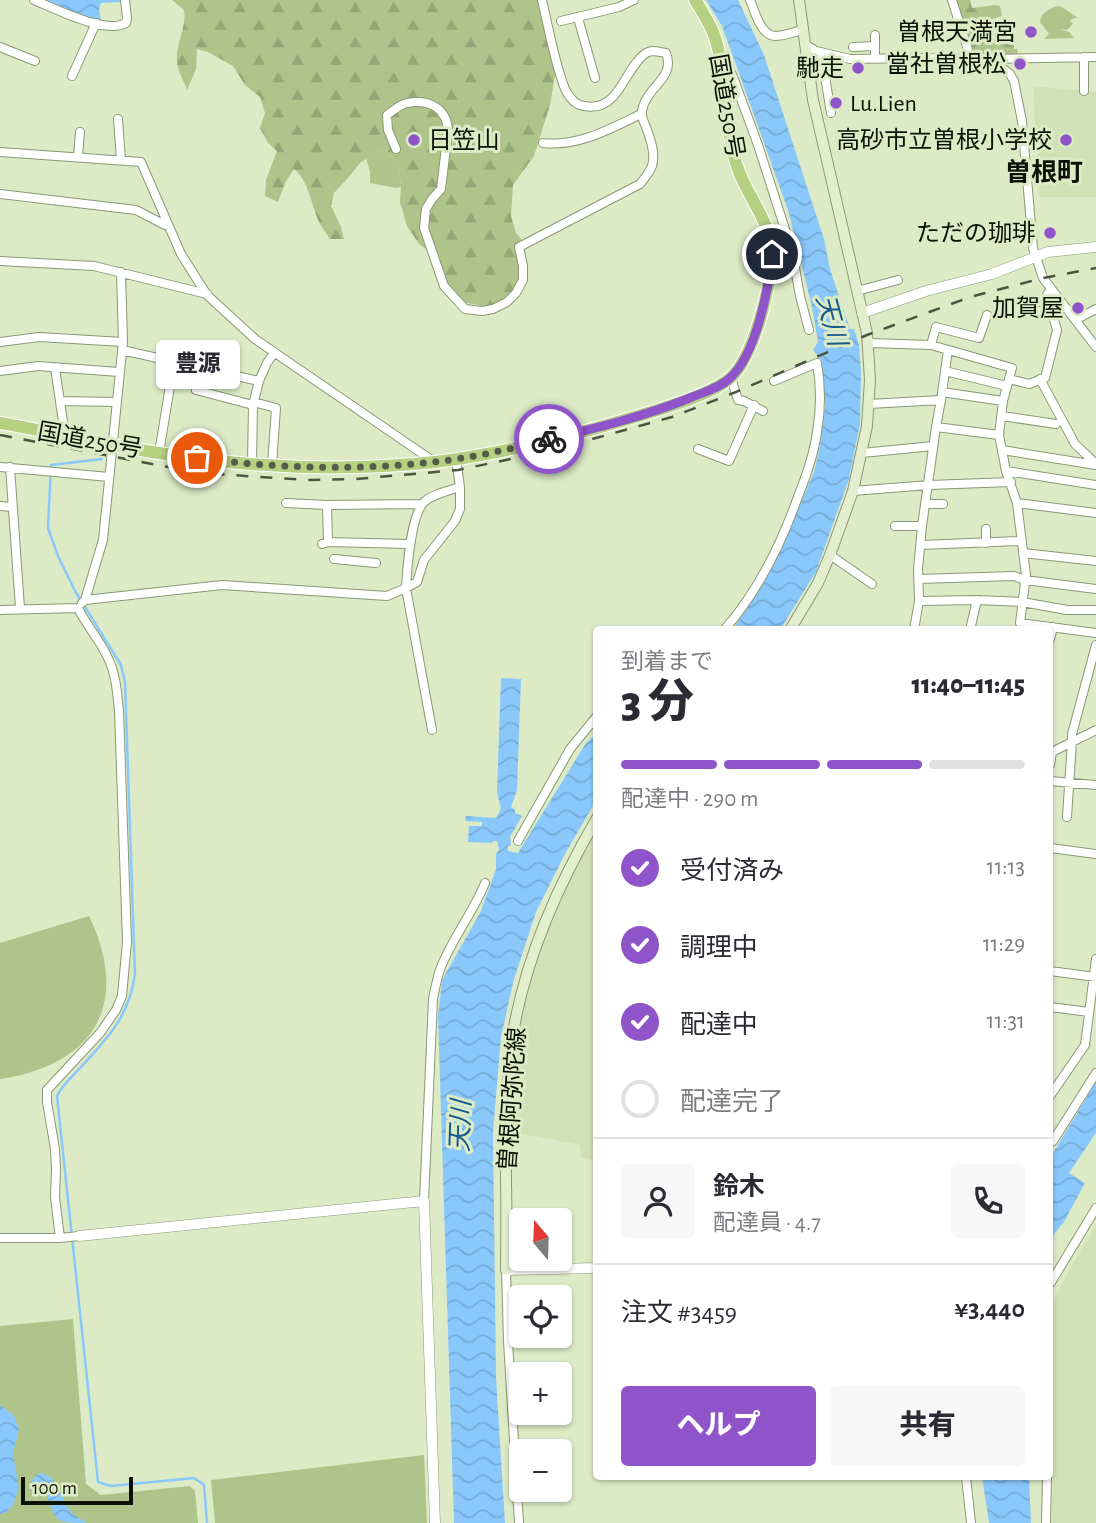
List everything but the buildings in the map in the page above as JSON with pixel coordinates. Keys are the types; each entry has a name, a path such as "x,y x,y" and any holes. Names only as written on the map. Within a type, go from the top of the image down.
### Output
{"highway":[{"name":"国道250号","path":"0,424 159,453 252,464 336,468 386,466 456,459 533,443 674,405 718,386 731,378 744,360 755,335 770,275 772,254 765,223 743,183 734,155 716,40 708,20 695,0"}],"main road":[{"path":"792,626 818,583 853,491 869,404 869,343 813,100 799,0"},
{"name":"曽根阿弥陀線","path":"506,1270 505,1121 515,1023 538,941 564,878 593,825"}],"street":[{"path":"34,0 107,26 121,26 126,23 125,0"},
{"path":"396,149 388,130 387,115 405,103 436,106 443,114 448,131 441,189 426,209 424,228 444,286 465,309 493,309 507,302 516,293 523,280 519,247 640,184 652,167 653,159 651,142 641,114 647,96 668,71 666,53 653,50 645,54 616,95 606,103 585,106 575,103 566,92 542,0"},
{"path":"561,21 619,7 634,0"},
{"path":"750,0 765,31 771,35 803,30"},
{"path":"952,0 974,59"},
{"path":"578,18 595,78"},
{"path":"72,76 96,23"},
{"path":"875,35 876,59"},
{"path":"805,44 821,52 850,59 1096,57"},
{"path":"853,47 875,46"},
{"path":"0,47 35,61"},
{"path":"821,52 831,113"},
{"path":"1084,57 1084,91"},
{"path":"974,59 997,64 1014,81 1023,121 1031,232 1036,256 1043,278 1095,344"},
{"path":"1010,75 1013,64 1021,59"},
{"path":"720,60 729,68 758,145 792,251 809,330"},
{"path":"543,143 555,144 603,133 641,114"},
{"path":"118,119 121,160"},
{"path":"78,158 80,132"},
{"path":"0,152 141,162 181,254 207,295 274,353 434,462"},
{"path":"0,194 136,210 168,225"},
{"path":"862,313 926,291 992,274 1048,252 1096,247"},
{"path":"0,261 94,266 207,295"},
{"path":"79,608 85,600 103,540 123,346 121,272"},
{"path":"858,291 898,280"},
{"path":"945,371 1008,383 1029,384 1045,377 1057,330 1047,295 1051,289"},
{"path":"1008,306 1052,313"},
{"path":"1075,320 1096,309"},
{"path":"931,345 936,327 979,338 987,315"},
{"path":"0,342 39,337 123,346 200,368 259,381"},
{"path":"869,343 931,345 1012,368 1003,401 999,435 1006,471 1017,503 1023,553 1025,580 1018,626"},
{"path":"915,626 919,601 918,569 922,526 948,351"},
{"path":"252,464 254,404 259,381 274,353"},
{"path":"728,626 740,613 774,556 812,461 816,442 820,403 817,363 774,381"},
{"path":"0,371 38,366 119,372"},
{"path":"55,368 65,435"},
{"path":"200,368 196,390 276,408 272,465"},
{"path":"731,378 738,400 764,411"},
{"path":"1040,379 1075,444 1096,465"},
{"path":"159,453 170,386"},
{"path":"869,404 941,396 1003,401"},
{"path":"60,401 116,401"},
{"path":"698,449 729,461 754,405"},
{"path":"1002,416 1056,424"},
{"path":"936,427 999,435"},
{"path":"862,453 933,446"},
{"path":"1002,450 1096,465"},
{"path":"85,600 222,585 387,596 407,589 417,582 424,560 460,509 456,459"},
{"path":"0,467 109,477"},
{"path":"10,467 20,608"},
{"path":"1006,471 1096,485"},
{"path":"853,491 1011,482"},
{"path":"286,503 421,504 432,496 460,487"},
{"path":"1017,503 1096,513"},
{"path":"421,504 410,544 407,589 432,730"},
{"path":"926,504 943,504"},
{"path":"327,505 325,543 410,544"},
{"path":"0,506 12,507"},
{"path":"895,526 922,526"},
{"path":"986,529 986,543"},
{"path":"958,531 959,543"},
{"path":"921,545 1021,541"},
{"path":"353,560 354,543"},
{"path":"1023,553 1096,561"},
{"path":"830,555 872,584"},
{"path":"334,559 376,563"},
{"path":"919,579 1014,576 1025,580 1096,589"},
{"path":"919,601 977,600 1067,610 1096,610"},
{"path":"971,626 977,600"},
{"path":"0,610 79,608"},
{"path":"60,1238 55,1197 57,1169 47,1090 100,1033 116,1010 122,996 127,942 116,683 108,658 84,621 79,608"},
{"path":"1053,627 1096,633"},
{"path":"1067,817 1072,734 1096,645"},
{"path":"518,841 570,749 593,721"},
{"path":"1053,751 1096,730"},
{"path":"1053,782 1096,785"},
{"path":"1053,848 1096,854"},
{"path":"435,1523 424,1200 433,999 440,970 453,942 476,905 485,883"},
{"path":"1053,1092 1085,1045 1091,1017 1096,959"},
{"path":"1053,971 1095,977"},
{"path":"1053,1008 1091,1017"},
{"path":"1053,1139 1096,1073"},
{"path":"0,1238 60,1238 424,1200"},
{"path":"1053,1279 1096,1208"},
{"path":"519,1523 506,1270 593,1268"},
{"path":"966,1480 971,1523"},
{"path":"1046,1523 1047,1480"}],"shaded area":[{"name":"高砂市立曽根小学校","path":"1033,86 1096,92 1096,197 1039,197"},
{"path":"593,835 593,1160 581,1158 580,1145 511,1132 510,1107 515,1054 524,1005 537,958 561,895"},
{"path":"1096,1225 1096,1523 1052,1523 1053,1308 1056,1295"}],"green space":[{"path":"172,0 539,0 555,76 550,105 534,156 513,185 511,216 516,233 524,243 523,276 518,287 488,310 479,305 462,302 446,282 437,258 419,244 407,226 400,202 398,164 386,150 375,153 360,163 334,193 331,206 344,239 330,239 322,228 306,185 294,169 278,202 265,196 266,180 277,151 268,143 260,128 265,113 260,97 245,85 233,66 197,49 196,69 187,90 177,62 184,10"},
{"path":"955,0 970,0 972,8 1000,6 1002,16 985,22 985,28 1002,36 1013,36 1014,49 1017,49 1018,55 979,56 973,53"},
{"path":"1056,6 1078,18 1070,20 1073,24 1067,30 1060,29 1069,32 1074,38 1044,39 1049,34 1040,22 1042,16"},
{"path":"386,150 398,164 401,187 370,183 366,158"},
{"path":"89,916 101,947 106,976 104,1002 96,1025 81,1044 60,1060 33,1072 0,1079 0,943"},
{"path":"73,1319 86,1484 101,1495 190,1486 195,1491 198,1523 0,1523 0,1326"},
{"path":"424,1455 427,1523 215,1523 211,1480"}],"water":[{"path":"40,0 122,2 101,3 99,22"},
{"name":"天川","path":"706,0 738,0 764,55 824,239 830,269 850,329 854,329 859,345 860,424 849,479 816,572 782,626 735,626 780,552 814,472 825,405 821,360 813,350 818,342 812,307 788,210 722,26"},
{"name":"天川","path":"501,678 521,679 517,790 511,807 515,813 522,816 510,837 511,845 508,846 508,851 518,853 586,743 593,737 593,806 536,912 514,979 501,1037 493,1132 496,1377 505,1523 454,1523 438,1016 442,980 481,911 496,869 496,854 499,850 497,841 468,842 469,826 482,826 482,822 465,821 466,816 496,818 501,809 497,792"},
{"path":"1096,1082 1096,1133 1069,1173 1085,1183 1064,1222 1053,1235 1053,1153"},
{"path":"0,1405 14,1416 19,1430 13,1453 19,1488 13,1505 6,1513 0,1514"},
{"path":"40,1473 56,1483 70,1510 87,1523 59,1520 47,1495 35,1490 31,1484 34,1477"},
{"path":"982,1480 1029,1480 1031,1523 989,1523"}],"waterway":[{"path":"102,459 51,465 48,528 75,591 121,665 125,682 135,974 128,1002 116,1025 57,1096 98,1482 111,1486 194,1478 204,1485 207,1523"}],"railway":[{"path":"0,435 216,474 306,480 356,479 458,470 549,451 672,417 867,335 970,297 1043,278 1096,268"}],"way so far":[{"path":"197,458 336,468 386,466 456,459 549,439"}],"place":[{"name":"曽根天満宮","path":"1031,32"},
{"name":"當社曽根松","path":"1020,64"},
{"name":"馳走","path":"858,68"},
{"name":"Lu.Lien","path":"836,103"},
{"name":"日笠山","path":"414,140"},
{"name":"高砂市立曽根小学校","path":"1066,140"},
{"name":"ただの珈琲","path":"1050,233"},
{"name":"加賀屋","path":"1078,308"},
{"name":"豊源","path":"197,458"}],"district":[{"name":"曽根町","path":"1044,172"}],"route":[{"path":"549,439 674,405 731,378 744,360 755,335 770,275 772,254"}]}
